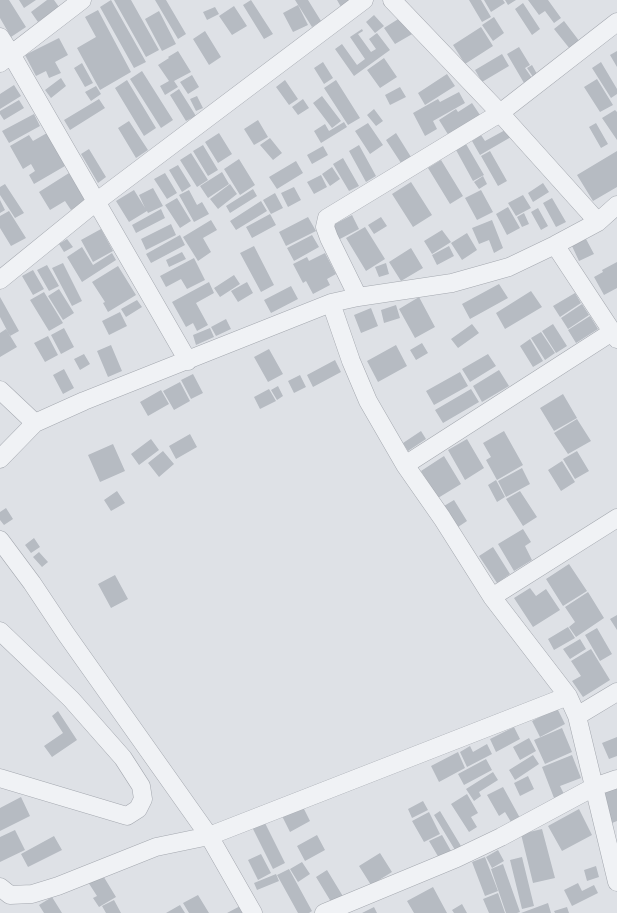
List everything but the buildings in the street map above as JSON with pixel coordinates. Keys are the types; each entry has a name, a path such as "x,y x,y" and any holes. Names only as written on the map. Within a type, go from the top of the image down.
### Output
{"street":[{"path":"6,58 82,0"},
{"path":"0,280 96,202 364,0"},
{"path":"392,0 500,113 598,222"},
{"path":"358,297 329,238 325,227 327,218 500,113 617,22"},
{"path":"0,37 6,58 96,202 188,361"},
{"path":"0,459 36,423 84,401 331,303 358,297 452,283 509,267 598,222 617,205"},
{"path":"405,465 614,336 555,245"},
{"path":"331,303 351,361 368,400 405,465 442,518 492,597 568,696 577,716 617,882"},
{"path":"0,390 36,423"},
{"path":"492,597 617,518"},
{"path":"0,540 209,836 253,913"},
{"path":"0,631 72,699 123,758 141,786 143,799 138,809 126,816 0,778"},
{"path":"577,716 617,692"},
{"path":"0,887 10,895 32,894 58,886 156,847 209,836 568,696"},
{"path":"324,913 456,858 501,837 594,787 617,779"}]}
